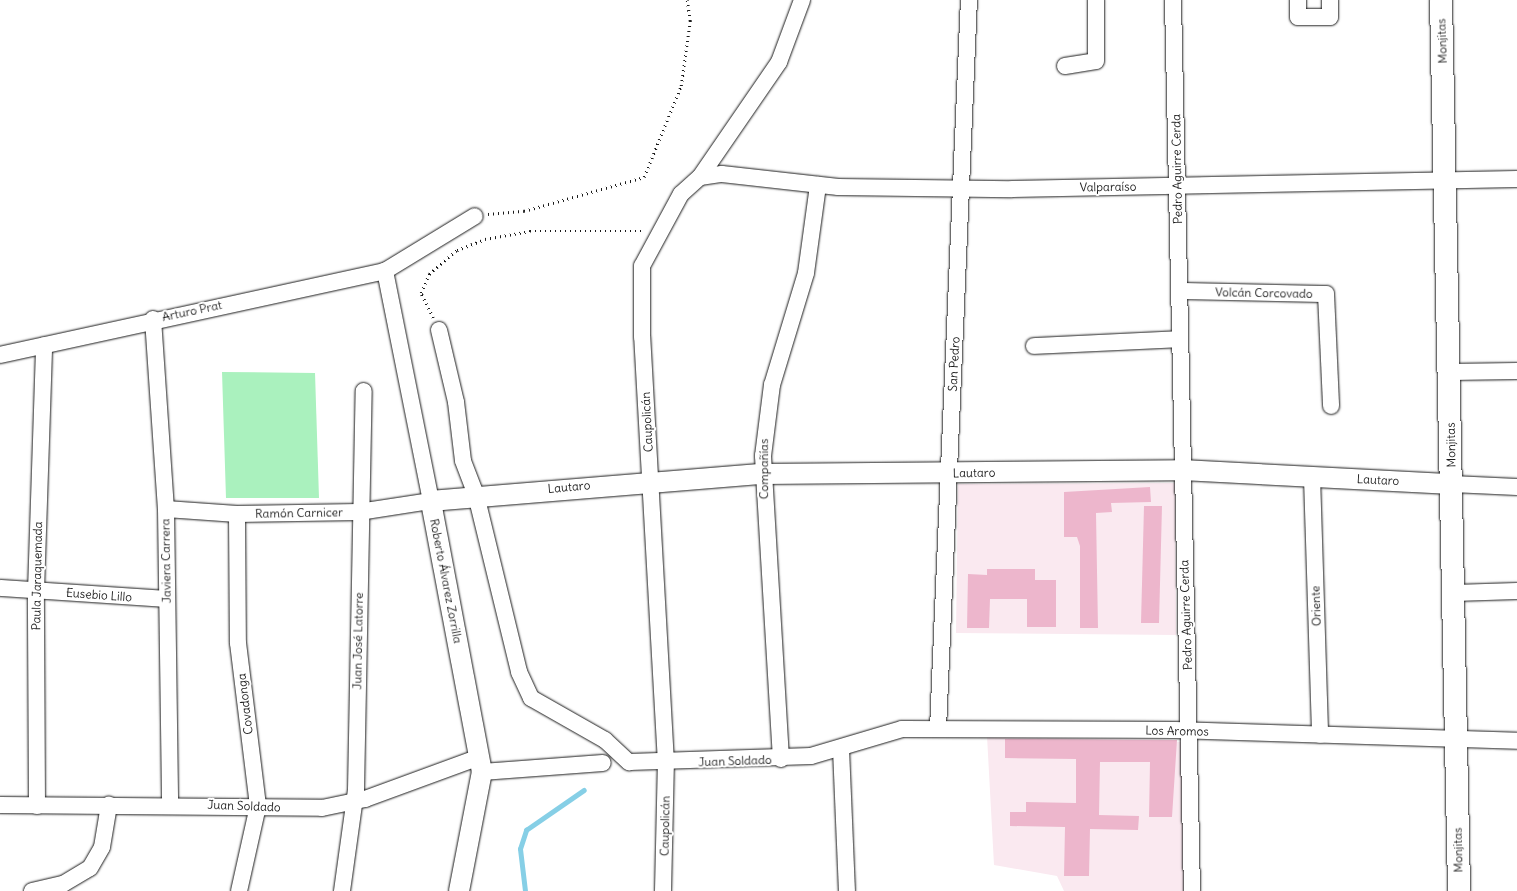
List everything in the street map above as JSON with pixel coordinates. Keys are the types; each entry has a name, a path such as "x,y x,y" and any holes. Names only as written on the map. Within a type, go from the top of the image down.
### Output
{"main road":[{"name":"Monjitas","path":"1441,0 1459,891"}],"street":[{"name":"Caupolicán","path":"663,891 666,763 640,298 642,266 658,231 684,189 700,177 779,62 802,0"},
{"name":"San Pedro","path":"938,729 969,0"},
{"path":"1065,66 1096,61 1096,0"},
{"name":"Pedro Aguirre Cerda","path":"1173,0 1192,891"},
{"path":"1298,0 1298,17 1330,17 1330,0"},
{"name":"Valparaíso","path":"700,177 722,174 818,185 961,188 1178,186 1517,179"},
{"name":"Compañías","path":"781,759 762,474 770,393 806,273 818,185"},
{"name":"Arturo Prat","path":"0,355 153,320 385,271 475,216"},
{"name":"Roberto Álvarez Zorrilla","path":"385,271 481,765 459,891"},
{"name":"Volcán Corcovado","path":"1180,291 1326,294 1331,406"},
{"name":"Javiera Carrera","path":"153,320 166,509 170,804"},
{"path":"439,330 456,402 463,461 476,495"},
{"path":"1034,346 1180,339"},
{"name":"Paula Jaraquemada","path":"38,806 36,591 44,345"},
{"path":"1450,372 1517,371"},
{"name":"Juan José Latorre","path":"342,891 354,802 359,512 364,391"},
{"name":"Lautaro","path":"431,501 476,495 650,480 762,474 1182,470 1517,487"},
{"name":"Oriente","path":"1312,477 1320,735"},
{"name":"Juan Soldado","path":"476,495 519,672 531,698 605,740 629,762 666,763 781,759 841,749"},
{"name":"Ramón Carnicer","path":"166,509 237,514 359,512 431,501"},
{"name":"Covadonga","path":"237,514 238,643 258,806 239,891"},
{"name":"Eusebio Lillo","path":"0,588 167,599"},
{"path":"1454,593 1517,591"},
{"name":"Los Aromos","path":"841,749 885,732 938,729 1190,731 1517,741"},
{"path":"841,749 847,891"},
{"name":"Juan Soldado","path":"0,805 170,804 304,808 354,802 481,765 603,763"},
{"path":"32,891 63,884 90,868 102,847 109,805"}],"path":[{"path":"475,216 524,211 644,177 681,86 690,21 687,0"},
{"path":"439,330 421,293 429,274 457,250 485,239 530,231 658,231"}],"shaded area":[{"path":"1175,483 1176,635 956,633 958,484"},
{"path":"987,736 1185,742 1184,891 1064,891 1057,876 994,865"}],"green space":[{"path":"222,372 315,373 319,498 226,498"}],"building":[{"path":"1150,487 1151,502 1111,503 1112,512 1096,513 1098,628 1080,628 1080,546 1077,537 1064,537 1064,492"},
{"path":"1144,506 1162,506 1159,623 1141,623"},
{"path":"987,569 1035,569 1035,580 1056,580 1056,627 1027,627 1027,599 990,599 989,628 967,628 968,574 987,575"},
{"path":"1005,739 1177,740 1172,817 1149,817 1150,762 1100,762 1099,815 1139,816 1138,830 1090,829 1089,876 1064,876 1065,827 1010,826 1010,812 1026,812 1026,802 1076,803 1076,759 1005,758"}],"waterway":[{"path":"525,891 520,849 526,830 584,790"}]}
